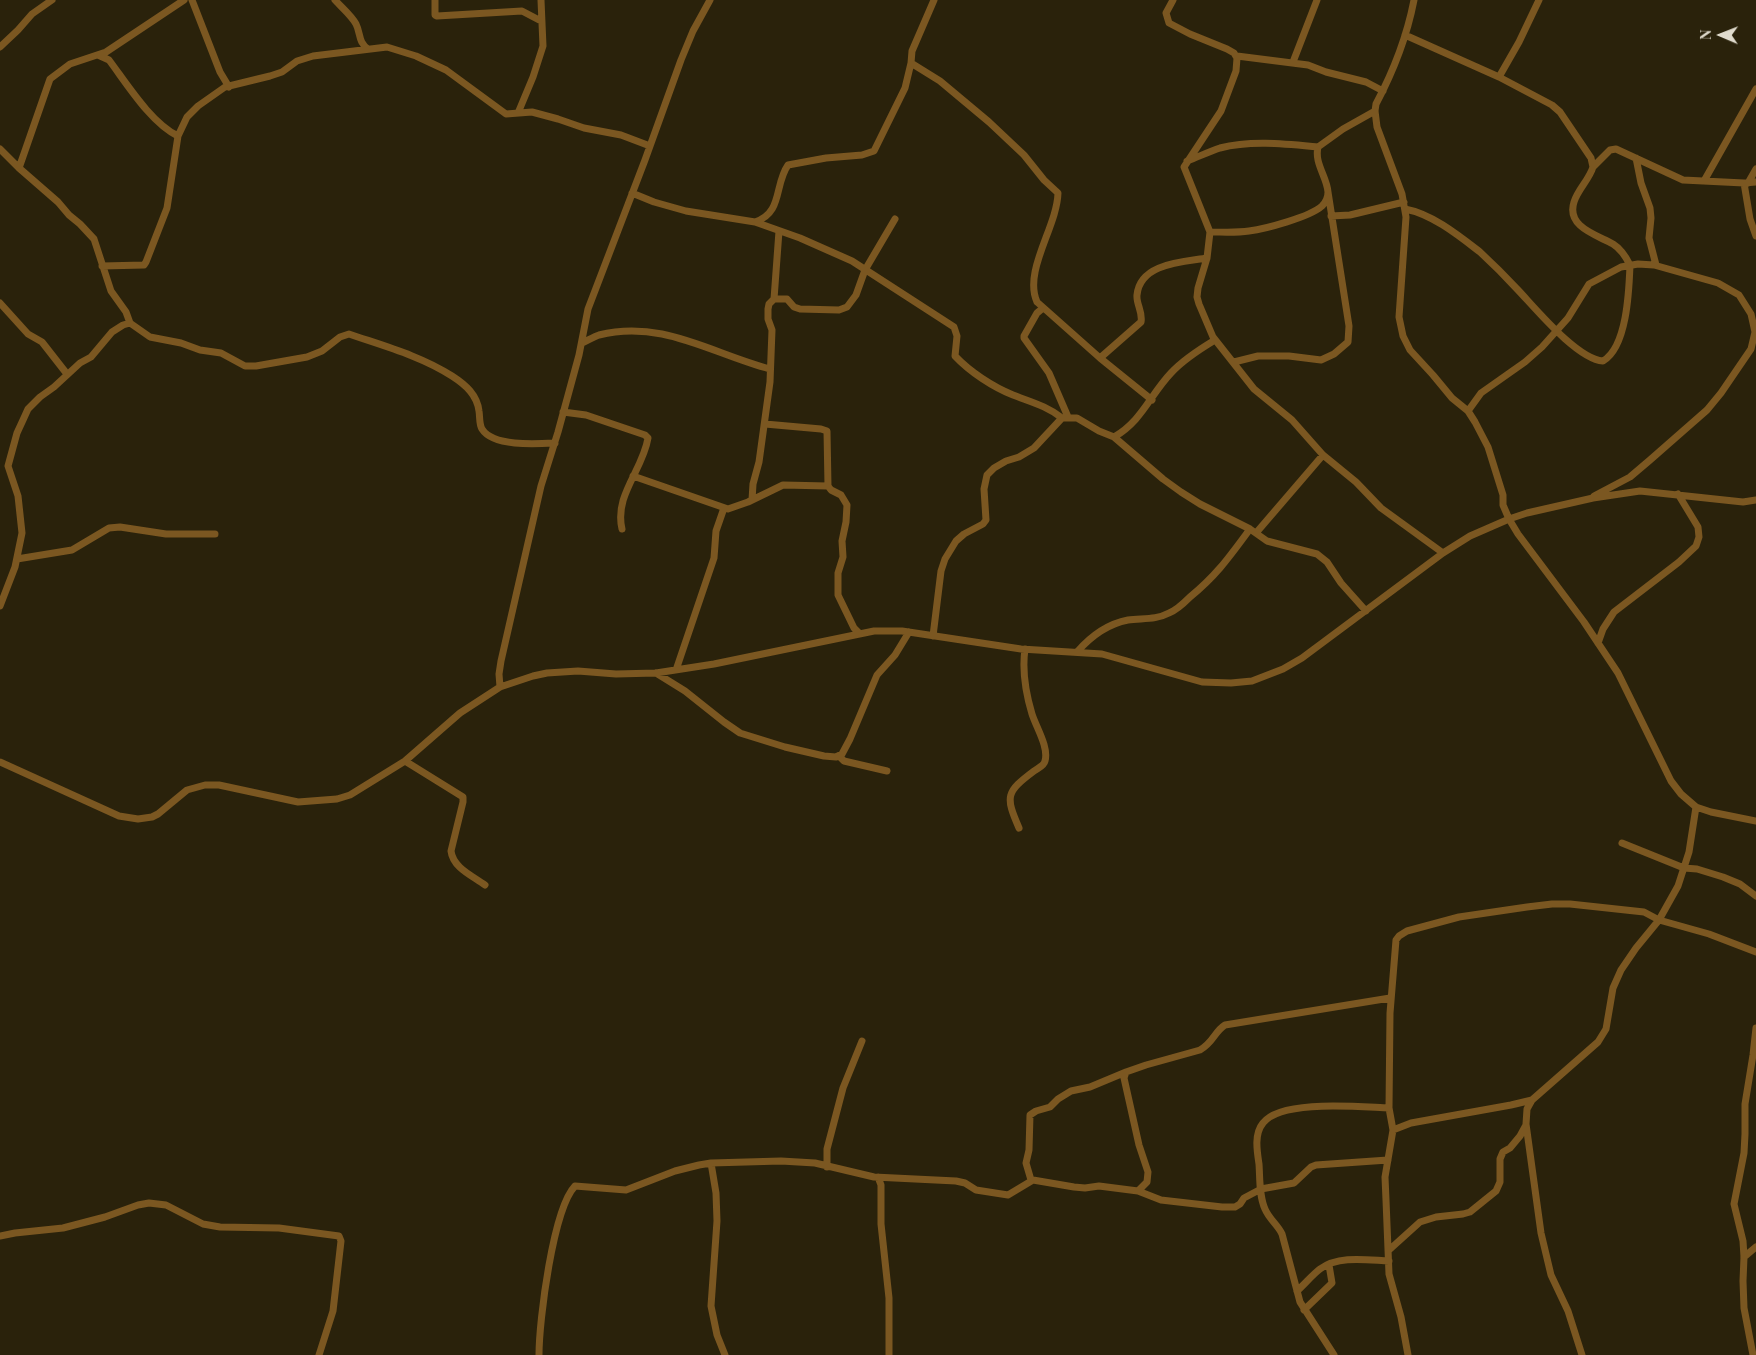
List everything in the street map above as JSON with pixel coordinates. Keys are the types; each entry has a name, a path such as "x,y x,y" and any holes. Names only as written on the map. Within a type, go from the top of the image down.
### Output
{"street":[{"path":"0,47 32,14 52,0"},
{"path":"19,168 50,79 70,64 106,52 184,0"},
{"path":"192,0 220,72 228,87"},
{"path":"335,0 353,19 362,43 368,49"},
{"path":"435,0 437,16 522,11 541,21"},
{"path":"518,112 542,51 543,38 540,0"},
{"path":"500,687 501,661 541,486 555,443 582,343 588,309 681,60 693,31 710,0"},
{"path":"755,222 766,219 772,211 788,165 826,158 862,155 874,151 905,88 912,52 930,0"},
{"path":"1173,0 1166,13 1169,23 1190,34 1227,48 1237,56 1293,62 1366,82 1383,91"},
{"path":"1293,62 1317,0"},
{"path":"1414,0 1404,36 1375,111 1380,136 1394,169 1405,206 1406,232 1399,318 1403,336 1410,350 1433,374 1452,398 1468,411 1488,447 1503,495 1503,505 1509,519 1598,642 1618,673 1672,781 1681,794 1696,807 1756,821"},
{"path":"1499,77 1519,42 1539,0"},
{"path":"1404,36 1499,77 1546,101 1560,112 1591,158 1593,167"},
{"path":"102,266 144,265 146,262 167,208 178,136 187,117 198,106 224,87 282,72 297,61 313,56 387,47 422,58 446,70 502,112 511,114 532,112 584,128 621,135 650,146"},
{"path":"98,55 108,60 158,122 168,131 178,136"},
{"path":"1237,56 1236,71 1221,111 1187,161 1184,170 1210,232 1207,258 1197,297 1210,332 1254,389 1292,420 1323,455 1356,482 1381,508 1443,553"},
{"path":"911,63 940,82 989,122 1024,155 1044,180 1058,192 1050,230 1039,256 1033,278 1033,294 1043,308 1152,400"},
{"path":"1704,181 1756,89"},
{"path":"1187,161 1211,151 1233,146 1258,144 1318,147 1343,129 1375,111"},
{"path":"1234,362 1258,356 1289,356 1321,360 1338,352 1348,342 1349,326 1328,192 1317,155 1318,147"},
{"path":"0,149 94,238 111,291 126,312 130,323 150,337 181,343 200,350 220,353 246,366 256,366 307,357 322,350 340,337 350,334 408,354 451,375 475,396 482,428 488,436 519,444 555,443"},
{"path":"1332,216 1405,206 1420,213 1480,252 1556,331 1579,351 1590,358 1603,361 1608,358 1621,335 1626,312 1630,265 1616,247 1586,231 1579,224 1575,216 1574,202 1593,167 1612,149 1618,149 1683,180 1756,182"},
{"path":"1636,158 1641,183 1650,208 1649,238 1656,265"},
{"path":"1756,169 1746,183 1750,219 1756,236"},
{"path":"1210,232 1250,231 1274,226 1321,207 1326,201 1328,192"},
{"path":"632,193 654,202 686,211 755,222 834,252 954,327 958,336 955,356 970,369 1005,391 1044,406 1065,418 1077,418 1099,431 1114,437 1164,479 1188,496 1253,531 1267,541 1317,554 1324,558 1341,583 1366,611"},
{"path":"774,299 788,299 794,306 800,309 839,310 847,307 853,301 865,270 895,219"},
{"path":"752,500 753,484 760,462 765,424 772,330 768,319 768,309 769,304 774,299 779,231"},
{"path":"1100,358 1141,322 1142,316 1137,294 1146,274 1163,267 1207,258"},
{"path":"1468,411 1481,393 1525,362 1542,347 1568,318 1589,284 1615,270 1630,265 1656,265 1718,284 1739,295 1751,314 1756,332 1751,349 1721,393 1707,410 1630,477 1593,498"},
{"path":"0,303 28,334 42,342 67,374"},
{"path":"1043,308 1037,313 1024,338 1049,373 1065,418"},
{"path":"0,606 17,560 22,533 18,496 9,470 9,459 17,434 28,410 40,397 91,356 112,332 130,323"},
{"path":"582,343 598,336 640,330 690,341 770,369"},
{"path":"1114,437 1130,426 1152,400 1171,372 1215,340"},
{"path":"563,412 586,415 646,436 648,440 645,449 620,508 622,529"},
{"path":"934,636 945,559 956,542 964,534 983,524 986,520 984,489 987,475 1006,461 1021,456 1034,448 1065,418"},
{"path":"765,424 826,430 828,436 828,486"},
{"path":"1077,652 1088,639 1102,630 1128,620 1145,620 1170,613 1201,588 1218,571 1323,455"},
{"path":"633,476 724,508 736,507 788,484 828,486 841,495 846,505 846,522 842,541 842,560 838,573 838,595 854,628 859,633"},
{"path":"0,762 119,816 138,820 158,814 187,790 205,785 219,784 298,802 336,799 364,788 406,761 449,721 500,687 533,676 578,671 629,675 656,673 724,662 859,633 889,630 1025,649 1077,652 1118,658 1202,682 1245,682 1259,679 1291,665 1324,643 1443,553 1470,536 1509,519 1593,498 1640,491 1743,502 1756,500"},
{"path":"1598,642 1603,629 1614,612 1679,562 1696,546 1699,537 1698,527 1678,494"},
{"path":"676,670 714,558 716,531 724,508"},
{"path":"17,560 72,550 109,528 120,527 166,534 215,534"},
{"path":"656,673 685,691 724,722 740,732 809,753 839,756 850,739 877,675 895,655 909,632"},
{"path":"1019,828 1010,805 1010,793 1042,766 1045,759 1043,744 1032,715 1028,696 1024,657 1025,649"},
{"path":"839,756 844,761 887,771"},
{"path":"406,761 463,797 451,851 452,858 456,864 485,885"},
{"path":"1582,1355 1568,1311 1551,1275 1541,1234 1526,1124 1527,1109 1532,1100 1598,1042 1604,1034 1608,1024 1613,988 1618,977 1636,948 1659,920 1671,900 1684,868 1689,852 1696,807"},
{"path":"1622,843 1684,868 1697,869 1723,877 1740,884 1756,896"},
{"path":"1408,1355 1401,1317 1389,1274 1385,1177 1393,1130 1389,1108 1390,998 1396,940 1399,936 1408,930 1459,917 1552,904 1630,909 1644,912 1659,920 1709,934 1756,952"},
{"path":"1031,1180 1026,1163 1029,1150 1030,1115 1050,1107 1058,1099 1071,1091 1090,1087 1146,1065 1200,1050 1212,1041 1225,1025 1390,998"},
{"path":"1753,1355 1744,1308 1742,1241 1734,1204 1744,1153 1746,1134 1744,1104 1756,1032"},
{"path":"828,1167 827,1149 843,1088 862,1041"},
{"path":"1126,1072 1124,1078 1139,1145 1148,1172 1146,1182 1138,1191"},
{"path":"1393,1130 1412,1123 1532,1100"},
{"path":"1334,1355 1304,1310 1280,1229 1265,1211 1261,1189 1257,1137 1263,1123 1270,1117 1288,1109 1319,1107 1389,1108"},
{"path":"1389,1250 1420,1222 1436,1217 1470,1212 1496,1191 1500,1182 1500,1159 1503,1152 1510,1148 1520,1136 1526,1124"},
{"path":"539,1355 549,1266 561,1215 573,1187 579,1185 626,1190 676,1171 711,1163 781,1161 816,1163 828,1167 854,1170 878,1177 956,1181 965,1183 976,1190 1008,1195 1031,1180 1074,1187 1099,1186 1138,1191 1161,1200 1228,1207 1238,1206 1244,1198 1261,1189 1294,1183 1311,1167 1316,1165 1388,1160"},
{"path":"711,1163 716,1193 711,1306 717,1335 725,1355"},
{"path":"878,1177 881,1185 881,1224 889,1298 889,1355"},
{"path":"0,1236 63,1228 106,1217 148,1203 166,1205 202,1224 220,1227 279,1228 339,1236 341,1241 333,1311 319,1355"},
{"path":"1744,1258 1756,1247"},
{"path":"1298,1291 1320,1269 1329,1264 1350,1259 1389,1261"},
{"path":"1304,1310 1332,1283 1329,1264"}]}
